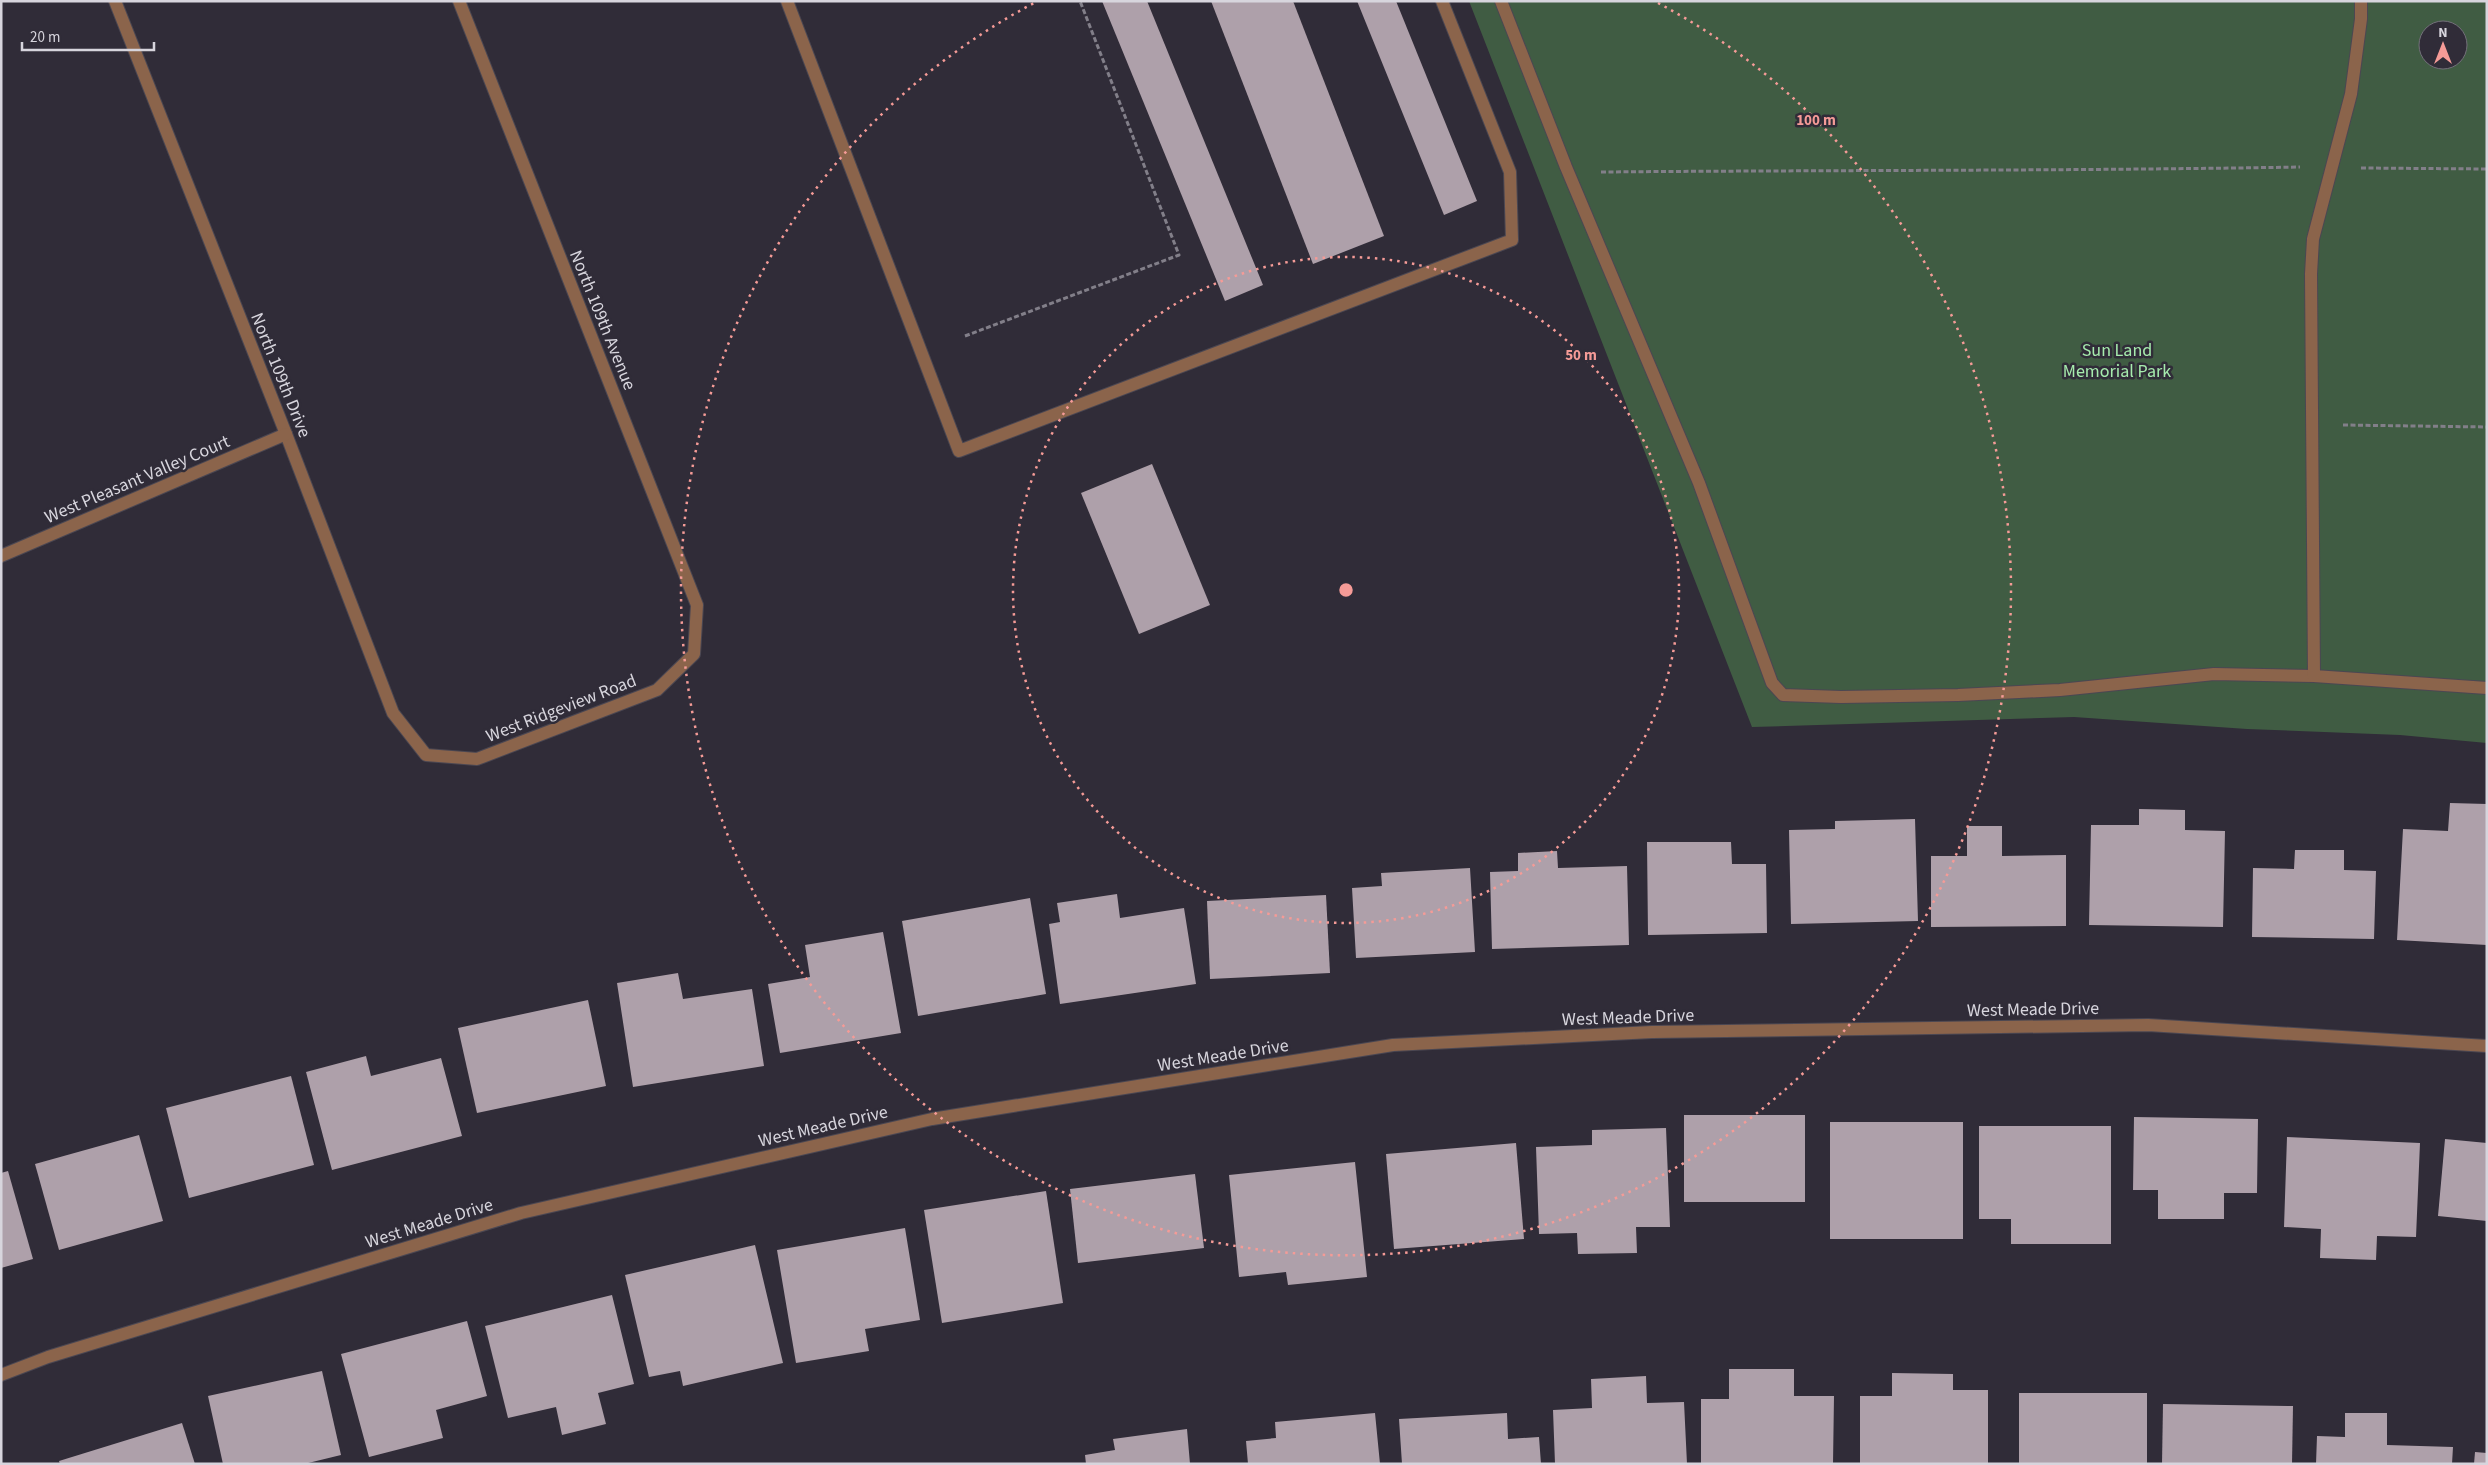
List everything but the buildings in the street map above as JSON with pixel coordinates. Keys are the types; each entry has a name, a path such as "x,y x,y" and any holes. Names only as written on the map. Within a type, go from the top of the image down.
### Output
{"street":[{"name":"North 109th Drive","path":"114,1 286,434 393,712 426,755"},
{"name":"North 109th Avenue","path":"459,1 697,605 694,654"},
{"path":"787,1 959,451 1512,240 1510,172 1442,1"},
{"path":"1501,1 1568,172 1699,483 1772,683 1783,695 1841,697 1958,695 2060,690 2214,674 2314,676 2487,688"},
{"path":"2314,676 2311,274 2313,239 2351,94 2361,19 2361,1"},
{"name":"West Pleasant Valley Court","path":"1,556 286,434"},
{"name":"West Ridgeview Road","path":"426,755 477,759 657,690 694,654"},
{"name":"West Meade Drive","path":"1,1375 48,1356 521,1213 932,1119 1393,1045 1652,1032 2148,1025 2487,1046"}],"path":[{"path":"965,336 1179,255 1080,1"},
{"path":"1568,172 1893,169 2110,170 2332,167 2487,169"},
{"path":"2312,423 2487,427"}],"green space":[{"name":"Sun Land Memorial Park","path":"1469,1 2487,1 2487,743 2400,735 2247,729 2074,717 1752,727"}]}
